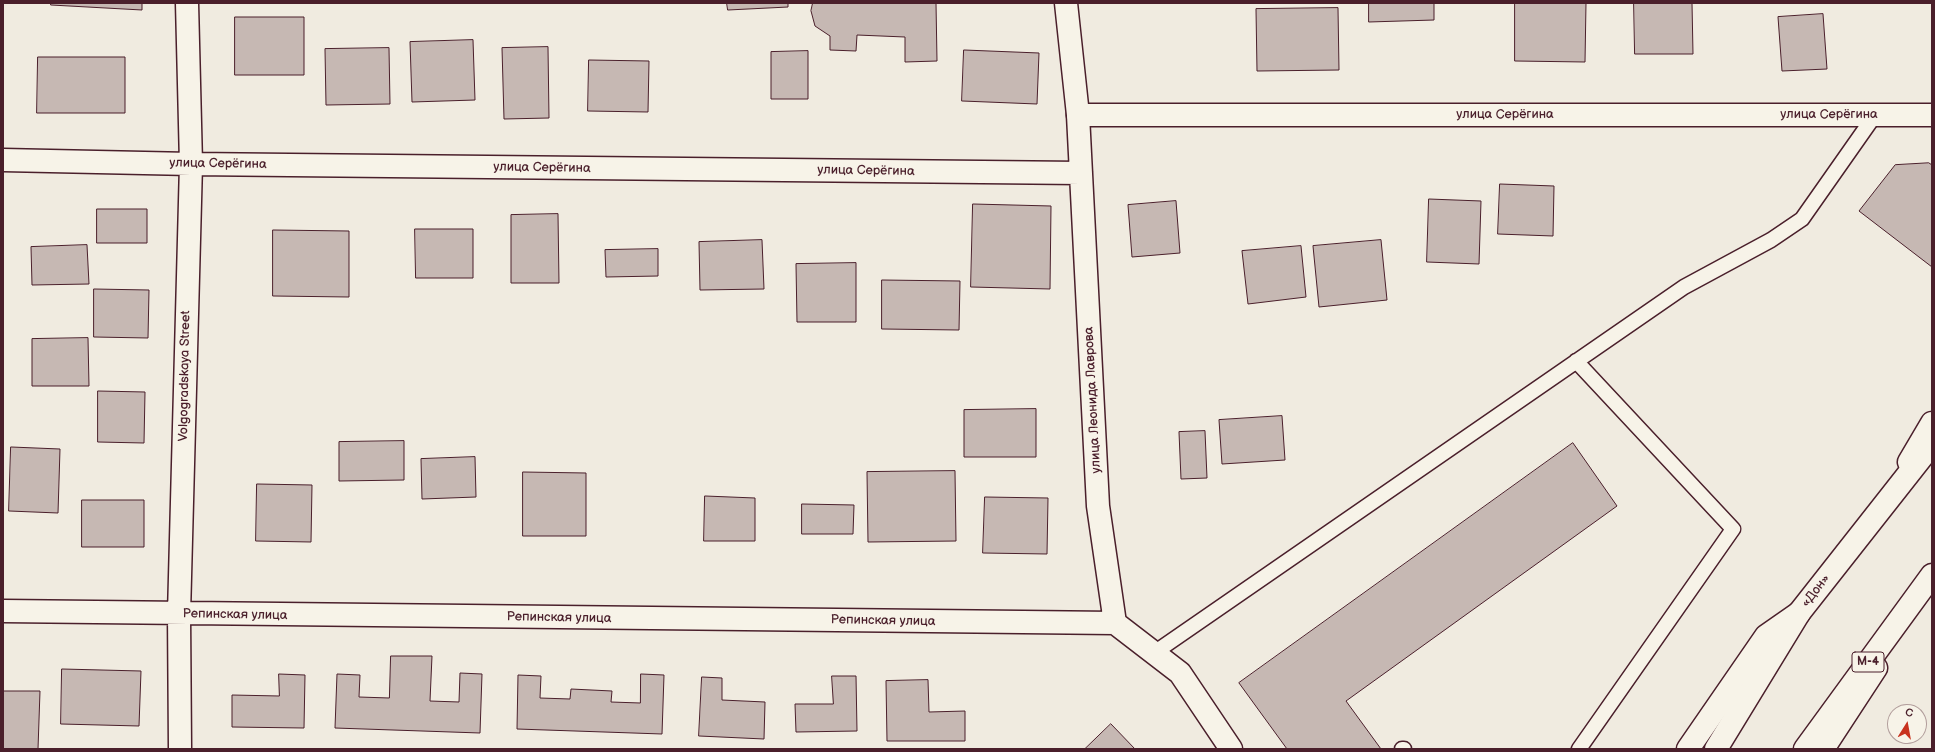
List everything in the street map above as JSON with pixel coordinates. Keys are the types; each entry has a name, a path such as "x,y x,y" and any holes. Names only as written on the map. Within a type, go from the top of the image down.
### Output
{"main road":[{"name":"Volgogradskaya Street","path":"180,749 179,614 191,164 187,3"},
{"name":"улица Леонида Лаврова","path":"1066,3 1078,115 1098,506 1115,623"},
{"name":"улица Серёгина","path":"1078,115 1932,115"},
{"name":"улица Серёгина","path":"3,160 191,164 1081,173"},
{"path":"1882,508 1932,423"},
{"name":"«Дон»","path":"1716,749 1799,613 1932,444"},
{"name":"М-4","path":"1805,749 1932,575"},
{"path":"1823,749 1932,582"},
{"name":"Репинская улица","path":"3,611 1115,623"},
{"path":"1688,749 1766,636 1799,613"},
{"path":"1115,623 1180,673 1231,749"}],"lane":[{"path":"1154,653 1684,287 1770,240 1802,219 1875,115"},
{"path":"1576,361 1733,528 1579,749"}],"building":[{"path":"51,3 142,3 142,10 51,5"},
{"path":"727,3 788,3 788,7 728,10"},
{"path":"813,3 936,3 937,61 905,62 905,37 857,35 856,51 830,50 830,36 815,26 811,11"},
{"path":"1369,3 1434,3 1434,20 1369,22"},
{"path":"1515,3 1586,3 1585,62 1515,61"},
{"path":"1634,3 1692,3 1693,54 1635,54"},
{"path":"1338,8 1339,70 1257,71 1256,9"},
{"path":"1823,14 1827,69 1782,71 1778,17"},
{"path":"235,17 304,17 304,75 235,75"},
{"path":"473,40 475,100 412,102 410,42"},
{"path":"548,47 549,118 504,119 502,48"},
{"path":"389,48 390,104 326,105 325,49"},
{"path":"964,50 1039,53 1037,104 962,101"},
{"path":"808,51 808,99 771,99 771,52"},
{"path":"38,57 125,57 125,113 37,113"},
{"path":"589,60 649,61 648,112 588,111"},
{"path":"1929,163 1932,165 1932,267 1859,211 1895,165"},
{"path":"1500,184 1554,186 1553,236 1498,234"},
{"path":"1429,199 1481,201 1479,264 1427,262"},
{"path":"1176,201 1180,253 1132,257 1128,205"},
{"path":"973,204 1051,206 1050,289 971,287"},
{"path":"97,209 147,209 147,243 97,243"},
{"path":"558,214 559,283 511,283 511,215"},
{"path":"415,229 473,229 473,278 416,278"},
{"path":"273,230 349,231 349,297 273,296"},
{"path":"762,240 764,289 700,290 699,242"},
{"path":"1381,240 1387,300 1319,307 1313,246"},
{"path":"87,245 89,284 32,285 31,247"},
{"path":"1301,246 1306,297 1248,304 1242,251"},
{"path":"658,249 658,276 606,277 605,250"},
{"path":"856,263 856,322 797,322 796,264"},
{"path":"882,280 960,281 959,330 882,329"},
{"path":"94,289 149,290 148,338 94,337"},
{"path":"88,338 89,386 32,386 32,339"},
{"path":"98,391 145,392 144,443 98,442"},
{"path":"1036,409 1036,457 964,457 964,410"},
{"path":"1282,416 1285,460 1222,464 1219,420"},
{"path":"1205,431 1207,478 1181,479 1179,432"},
{"path":"404,441 404,480 339,481 339,442"},
{"path":"1573,443 1617,506 1346,701 1381,749 1287,749 1239,683"},
{"path":"11,447 60,449 58,513 9,511"},
{"path":"475,457 476,497 422,499 421,459"},
{"path":"955,471 956,541 868,542 867,472"},
{"path":"523,472 586,473 586,536 523,536"},
{"path":"257,484 312,485 311,542 256,541"},
{"path":"705,496 755,498 755,541 704,541"},
{"path":"985,497 1048,498 1047,554 983,553"},
{"path":"82,500 144,500 144,547 82,547"},
{"path":"802,504 854,505 853,534 802,534"},
{"path":"391,656 432,656 430,701 459,702 460,673 482,674 480,733 335,728 337,674 360,675 359,697 389,698"},
{"path":"62,669 141,671 139,726 61,724"},
{"path":"279,674 305,675 304,728 232,727 232,695 279,696"},
{"path":"641,674 664,675 662,734 517,729 518,675 541,676 540,698 570,699 571,689 612,691 611,702 640,703"},
{"path":"832,676 856,676 857,731 796,732 795,704 833,704"},
{"path":"702,677 722,678 722,700 765,702 764,739 699,736"},
{"path":"928,680 929,712 965,711 965,741 887,741 886,681"},
{"path":"3,691 40,691 38,749 3,749"},
{"path":"1111,724 1135,749 1085,749"}]}
